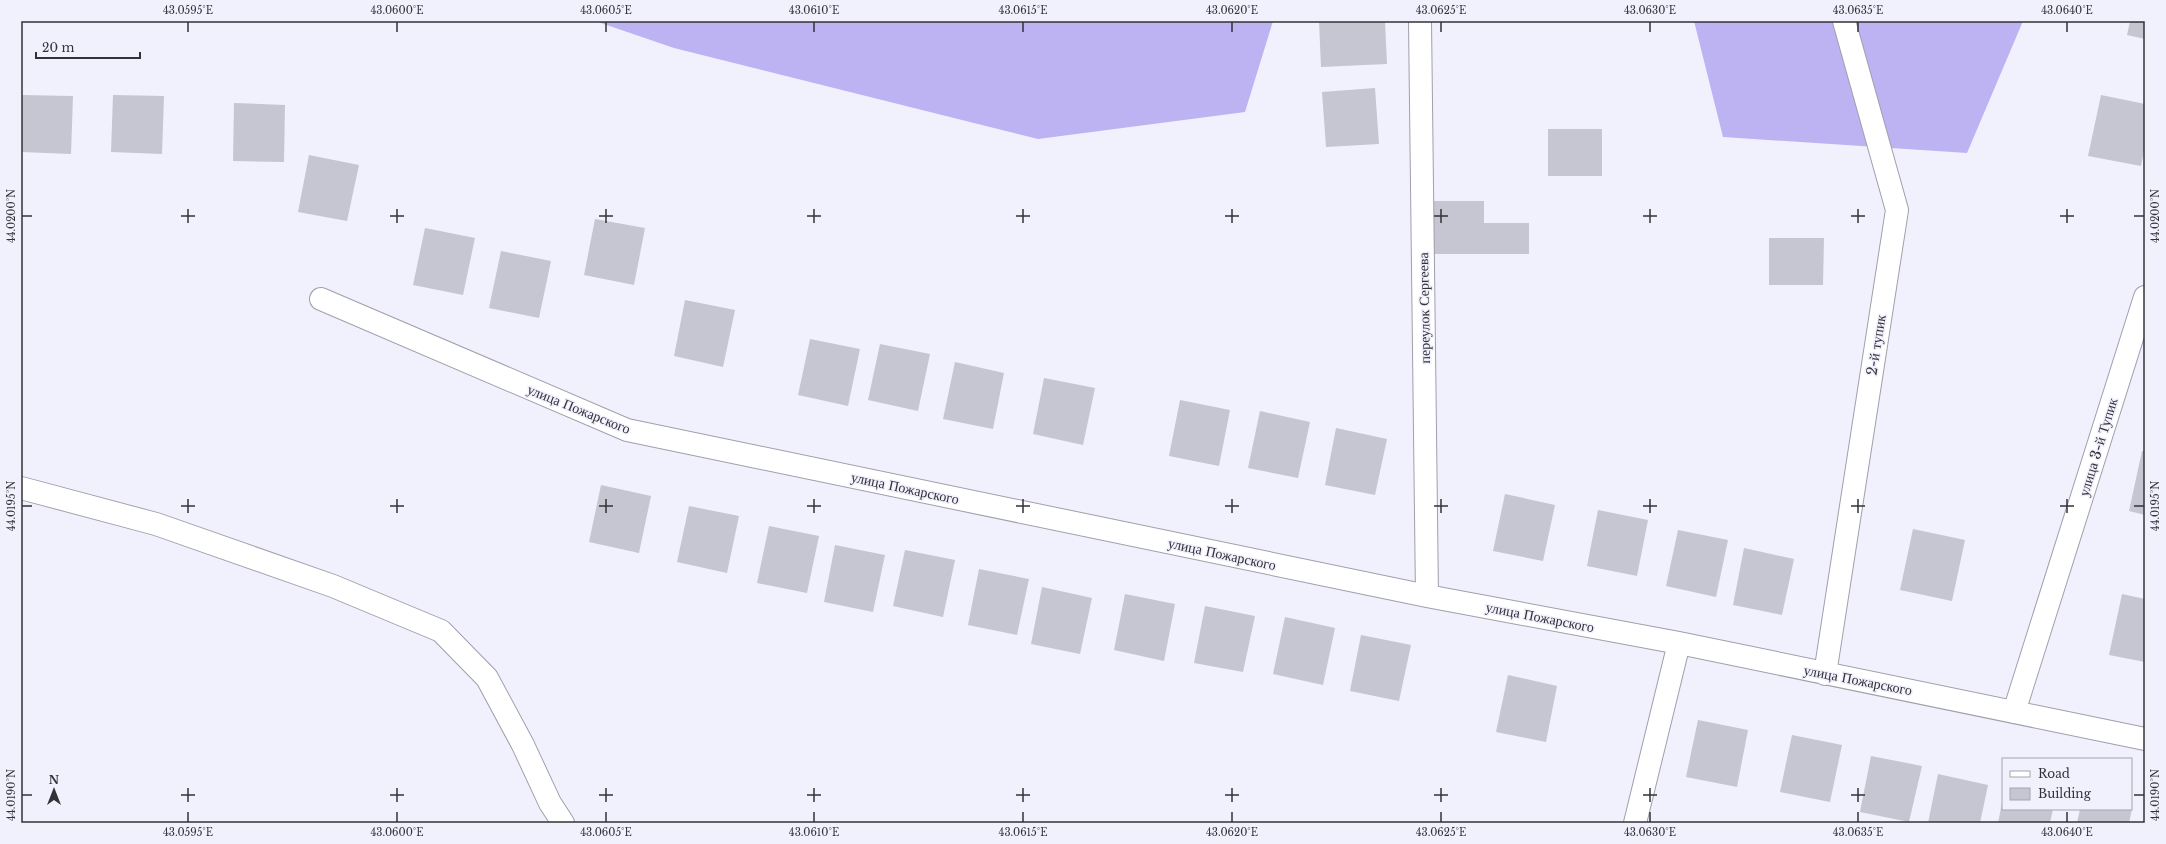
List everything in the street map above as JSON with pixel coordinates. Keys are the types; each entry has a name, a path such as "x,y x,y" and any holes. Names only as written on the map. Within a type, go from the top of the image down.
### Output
{"street":[{"name":"переулок Сергеева","path":"1420,21 1428,596"},
{"name":"2-й тупик","path":"1825,674 1897,210 1844,21"},
{"name":"улица 3-й Тупик","path":"2014,712 2145,297"},
{"name":"улица Пожарского","path":"321,299 627,430 1428,596 1679,643 2145,739"},
{"path":"21,488 156,524 333,586 441,631 487,678 523,745 550,803 563,823"},
{"path":"1635,823 1679,643"}],"shaded area":[{"path":"595,21 1273,21 1245,112 1038,139 674,48"},
{"path":"1694,21 2023,21 1967,153 1723,137"}],"building":[{"path":"1319,21 1385,21 1387,64 1321,67"},
{"path":"2130,21 2145,21 2145,39 2127,35"},
{"path":"1375,88 1379,144 1326,147 1322,92"},
{"path":"22,95 73,96 71,154 21,152"},
{"path":"113,95 164,96 162,154 111,152"},
{"path":"2101,95 2145,104 2145,146 2141,166 2088,156"},
{"path":"234,103 285,105 284,162 233,161"},
{"path":"1548,129 1602,129 1602,176 1548,176"},
{"path":"309,155 359,165 347,221 298,212"},
{"path":"1434,201 1484,201 1484,223 1529,223 1529,254 1434,254"},
{"path":"595,219 645,228 634,285 584,275"},
{"path":"425,228 475,238 463,295 413,285"},
{"path":"1769,238 1824,238 1823,285 1769,285"},
{"path":"501,251 551,261 539,318 489,308"},
{"path":"685,300 735,310 723,367 674,356"},
{"path":"810,339 860,349 848,406 798,395"},
{"path":"880,344 930,354 918,411 868,400"},
{"path":"955,362 1004,373 993,429 943,419"},
{"path":"1044,378 1095,388 1083,445 1033,434"},
{"path":"1180,400 1230,410 1219,466 1169,456"},
{"path":"1260,411 1310,422 1298,478 1248,468"},
{"path":"1336,428 1387,439 1375,495 1325,485"},
{"path":"2142,451 2145,451 2145,515 2129,511"},
{"path":"601,485 651,496 639,553 589,542"},
{"path":"1505,494 1555,505 1543,561 1493,551"},
{"path":"689,506 739,516 727,573 677,562"},
{"path":"1598,510 1648,520 1637,576 1587,566"},
{"path":"769,526 819,536 807,593 757,583"},
{"path":"1913,529 1965,540 1952,601 1900,590"},
{"path":"1678,530 1728,540 1716,597 1666,586"},
{"path":"835,545 885,555 873,612 824,602"},
{"path":"1744,548 1794,559 1782,615 1733,605"},
{"path":"905,550 955,560 943,617 893,606"},
{"path":"979,569 1029,579 1017,635 968,625"},
{"path":"1042,587 1092,598 1080,654 1031,644"},
{"path":"1125,594 1175,604 1164,661 1114,650"},
{"path":"2122,594 2145,599 2145,662 2109,655"},
{"path":"1205,606 1255,616 1243,672 1194,663"},
{"path":"1285,617 1335,628 1323,685 1273,674"},
{"path":"1361,635 1411,645 1399,701 1350,691"},
{"path":"1508,675 1557,686 1546,742 1496,732"},
{"path":"1698,720 1748,730 1737,787 1686,777"},
{"path":"1792,735 1842,745 1830,802 1780,792"},
{"path":"1871,756 1922,766 1909,822 1860,812"},
{"path":"1938,774 1988,785 1980,823 1928,823"},
{"path":"2002,803 2002,810 2053,810 2050,823 1998,823"},
{"path":"2080,810 2132,810 2129,823 2077,823"}]}
